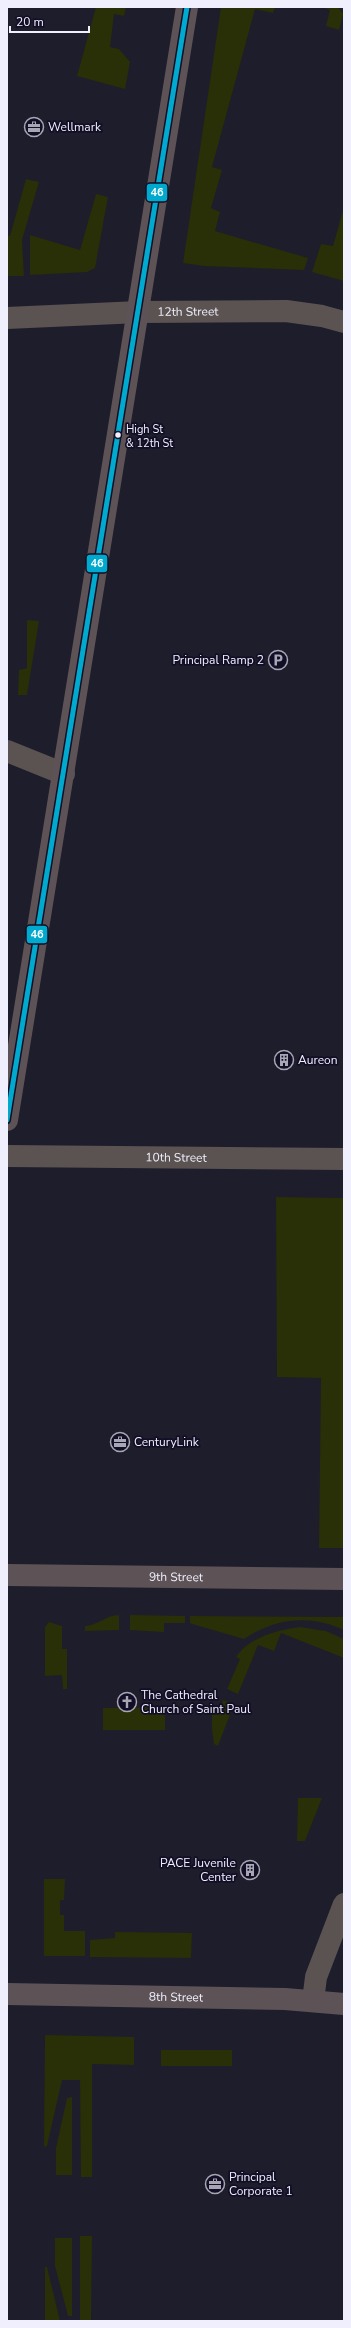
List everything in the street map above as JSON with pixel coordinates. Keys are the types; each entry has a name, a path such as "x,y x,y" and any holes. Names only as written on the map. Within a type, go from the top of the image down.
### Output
{"main road":[{"path":"7,1120 139,312 187,7"},
{"name":"9th Street","path":"7,1575 344,1579"},
{"name":"8th Street","path":"7,1994 313,2001 344,2004"}],"street":[{"name":"12th Street","path":"7,318 139,312 286,311 322,316 344,322"},
{"path":"7,751 64,774"},
{"name":"10th Street","path":"7,1156 344,1159"},
{"path":"313,2001 316,1977 344,1904"}],"green space":[{"path":"96,7 126,7 124,16 114,14 110,47 119,49 130,62 125,89 77,76"},
{"path":"221,7 275,7 273,13 255,9 212,167 222,170 211,208 220,212 215,231 308,258 304,270 204,266 183,263"},
{"path":"322,7 338,7 343,14 339,30 326,26 330,10"},
{"path":"26,179 39,182 22,240 24,276 7,276 7,236 10,236"},
{"path":"96,194 108,197 95,268 87,272 30,275 30,235 80,250"},
{"path":"344,207 344,281 312,272 321,244 333,246"},
{"path":"27,620 39,621 27,695 18,695 19,670 27,668"},
{"path":"276,1197 344,1198 344,1548 319,1548 321,1378 277,1377"},
{"path":"114,1615 119,1615 119,1630 85,1631 85,1626 94,1624"},
{"path":"130,1615 185,1616 185,1623 164,1623 164,1632 130,1630"},
{"path":"190,1616 344,1617 344,1630 318,1622 306,1620 293,1621 268,1626 244,1639 192,1624 190,1623"},
{"path":"49,1622 62,1626 62,1649 67,1649 67,1689 63,1689 62,1675 45,1676 45,1627"},
{"path":"300,1627 326,1631 344,1639 344,1658 281,1633 274,1651 258,1645 238,1694 227,1689 240,1659 236,1657 248,1644 283,1630"},
{"path":"223,1700 234,1704 218,1746 214,1744 212,1710 218,1712"},
{"path":"165,1707 165,1730 103,1730 103,1708"},
{"path":"298,1798 322,1798 305,1841 297,1841"},
{"path":"44,1879 65,1879 64,1900 60,1900 60,1915 64,1915 64,1931 85,1931 85,1956 44,1956"},
{"path":"115,1932 192,1933 191,1958 90,1957 90,1940 115,1938"},
{"path":"45,2035 134,2037 134,2065 92,2064 92,2177 81,2177 80,2080 62,2080 47,2146 44,2147"},
{"path":"161,2050 232,2050 232,2066 161,2066"},
{"path":"72,2097 72,2175 56,2175 56,2148 67,2098"},
{"path":"80,2236 92,2236 91,2321 80,2321"},
{"path":"55,2238 72,2238 72,2316 68,2316 55,2266"},
{"path":"45,2267 47,2267 60,2321 45,2321"}],"transit line":[{"name":"46","path":"7,1120 187,7"}],"place":[{"name":"Wellmark","path":"34,127"},
{"name":"High St & 12th St","path":"118,435"},
{"name":"Principal Ramp 2","path":"278,660"},
{"name":"Aureon","path":"284,1060"},
{"name":"CenturyLink","path":"120,1442"},
{"name":"The Cathedral Church of Saint Paul","path":"127,1702"},
{"name":"PACE Juvenile Center","path":"250,1870"},
{"name":"Principal Corporate 1","path":"215,2184"}]}
